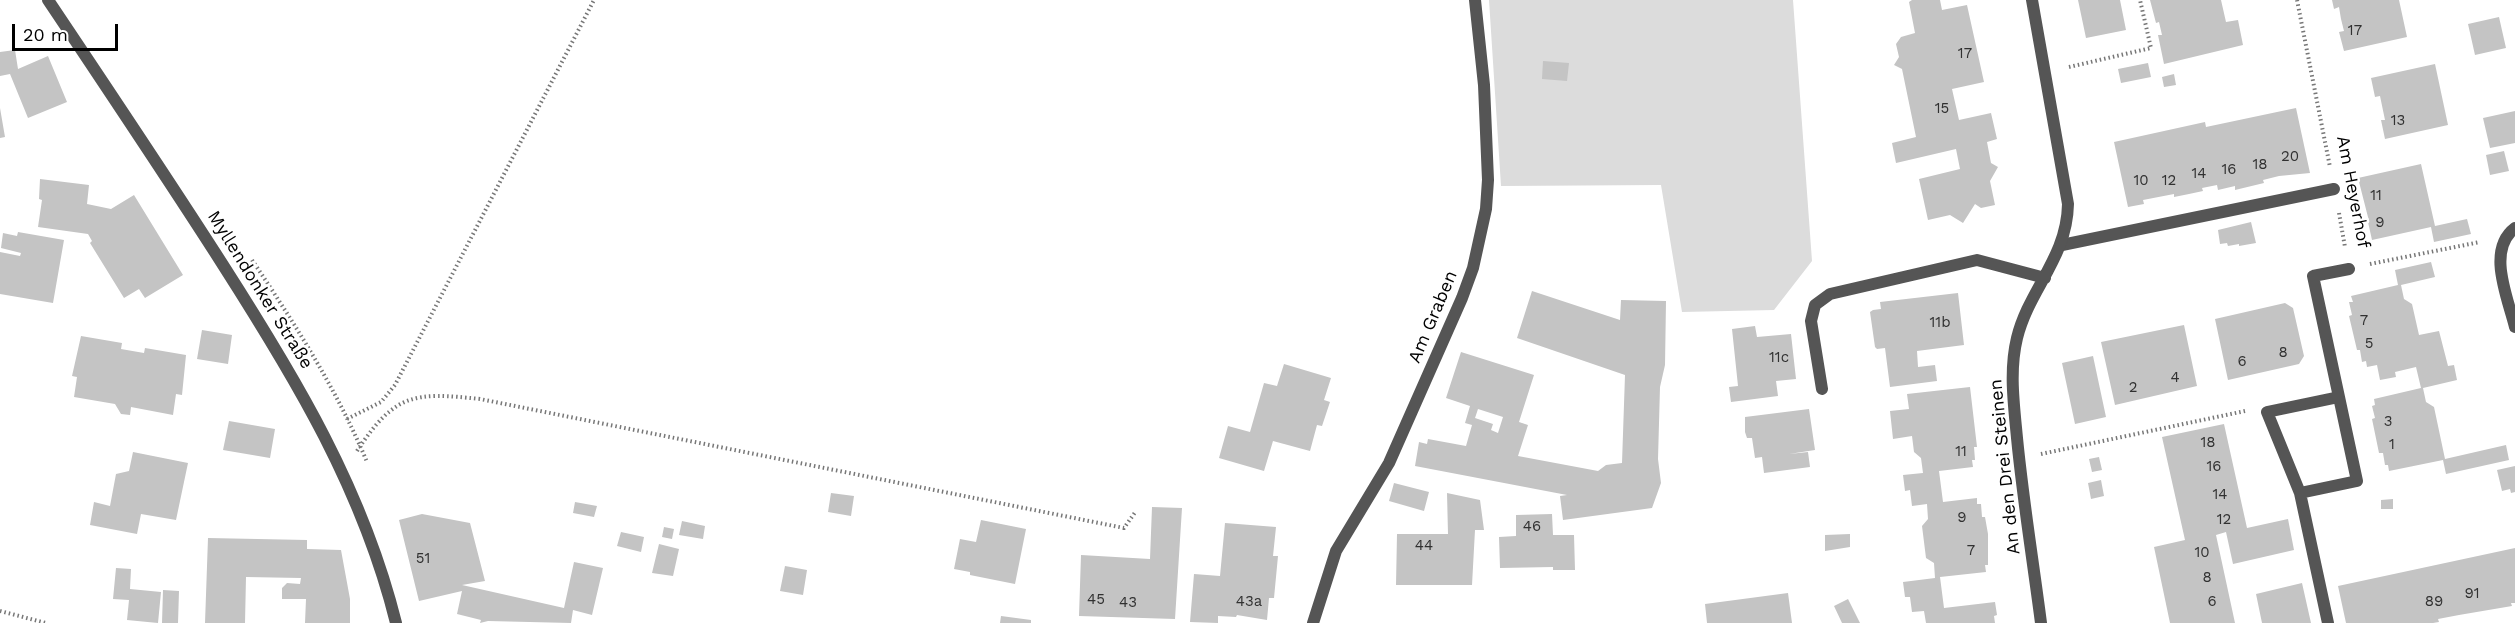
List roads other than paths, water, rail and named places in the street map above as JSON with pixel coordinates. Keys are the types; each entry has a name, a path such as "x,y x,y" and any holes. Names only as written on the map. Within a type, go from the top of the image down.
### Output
{"street":[{"name":"Myllendonker Straße","path":"48,0 190,213 279,352 323,432 342,474 379,565 396,623"},
{"name":"Am Graben","path":"1312,623 1336,551 1389,463 1462,298 1476,258 1486,209 1488,180 1485,97 1475,0"},
{"name":"An den Drei Steinen","path":"2032,0 2067,190 2068,218 2062,244 2017,338 2014,362 2014,409 2019,459 2041,623"},
{"path":"2062,244 2334,189"},
{"path":"2511,232 2501,251 2501,266 2515,327"},
{"path":"1822,388 1811,321 1815,305 1830,294 1977,260 2045,278"},
{"name":"Am Heyerhof","path":"2300,493 2357,481 2313,276 2349,268"},
{"path":"2328,623 2300,493 2267,412 2339,397"}]}
